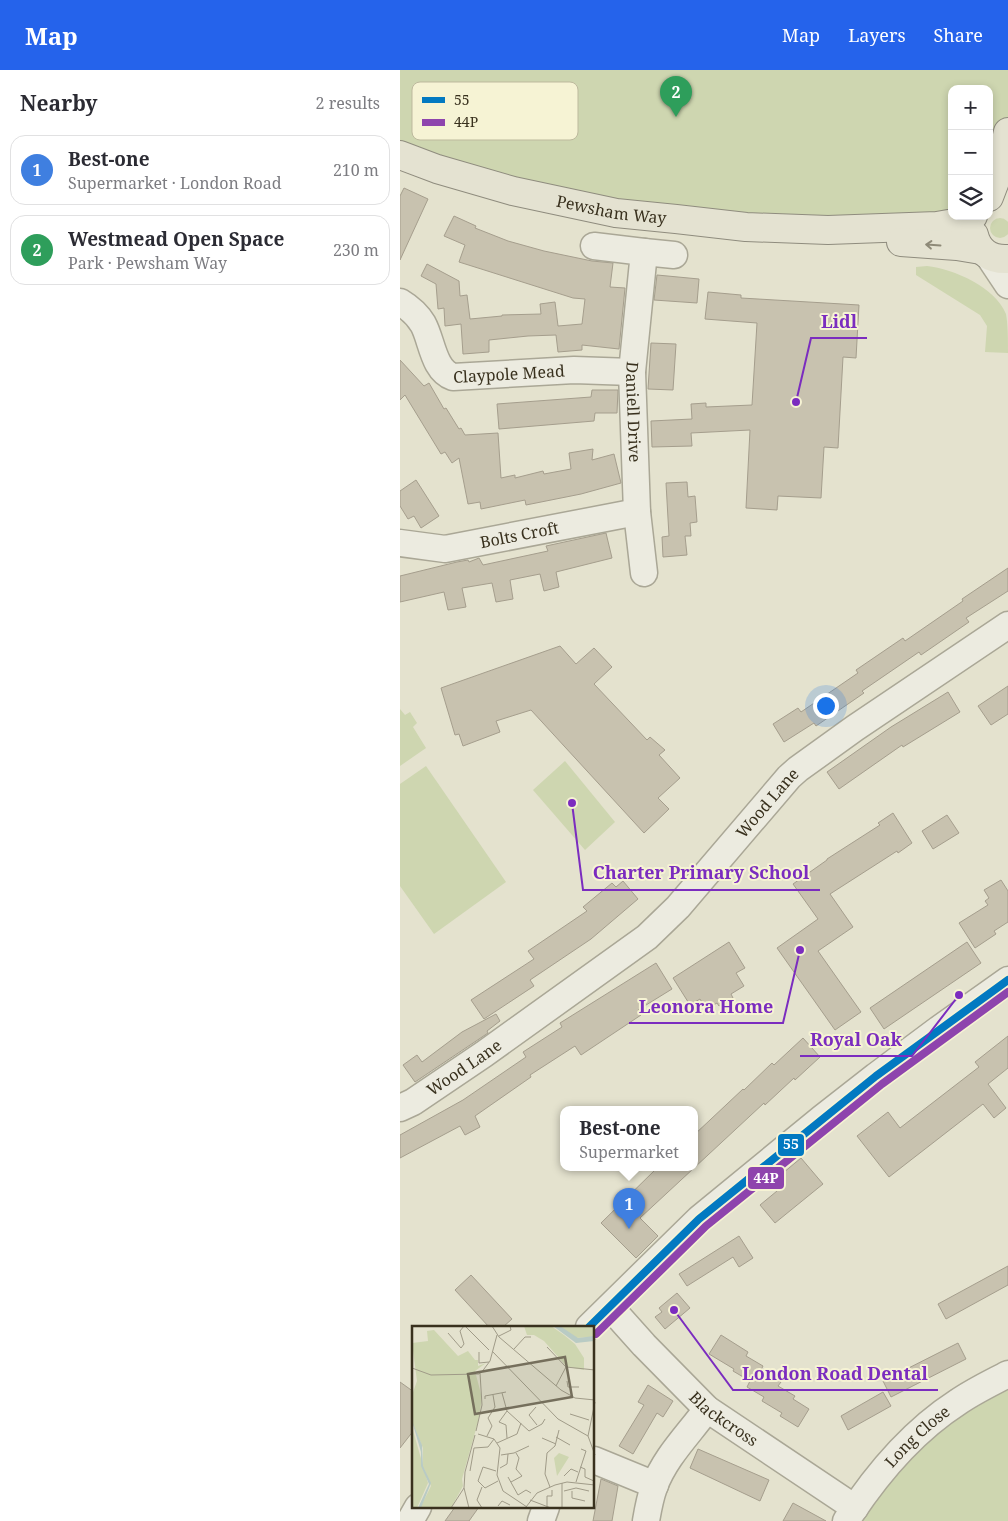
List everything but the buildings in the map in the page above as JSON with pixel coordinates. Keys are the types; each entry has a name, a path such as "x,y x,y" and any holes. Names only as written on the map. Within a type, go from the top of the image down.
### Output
{"main road":[{"path":"993,186 1008,132"},
{"name":"Pewsham Way","path":"400,155 438,169 512,191 616,213 746,227 828,230 936,226 965,220"},
{"path":"993,202 1008,201"},
{"path":"974,220 973,231 975,239 992,255"},
{"name":"Pewsham Way","path":"828,230 888,241 957,246 992,255"}],"street":[{"path":"594,246 674,254"},
{"name":"Daniell Drive","path":"644,252 632,372 637,512 644,573"},
{"path":"992,255 1008,285"},
{"name":"Claypole Mead","path":"400,302 418,316 441,370 453,377 574,370 632,372"},
{"name":"Bolts Croft","path":"400,543 446,548 637,512"},
{"name":"Wood Lane","path":"400,1108 413,1102 484,1054 646,937 678,907 789,777 798,769 855,728 1008,625"},
{"path":"589,1326 706,1214 821,1119 938,1029 1008,980"},
{"name":"Blackcross","path":"610,1307 708,1410 850,1515"},
{"name":"Long Close","path":"850,1515 886,1468 920,1432 958,1402 1008,1374"},
{"path":"646,1521 655,1485 676,1449 708,1410"},
{"path":"595,1460 655,1485"},
{"path":"410,1521 417,1508"},
{"path":"542,1521 546,1508"}],"green space":[{"path":"400,70 1008,70 1008,181 993,180 993,85 948,85 948,211 917,216 883,217 681,209 613,202 548,189 400,144"},
{"path":"1000,218 1007,221 1009,232 1007,235 1000,238 993,235 990,228 993,221"},
{"path":"927,266 961,275 983,288 1001,304 1006,314 1008,328 1008,353 985,352 987,326 980,315 916,275 916,267"},
{"path":"400,709 405,715 410,712 417,723 413,727 426,748 400,766"},
{"path":"565,761 615,822 585,850 533,790"},
{"path":"426,766 506,882 434,934 400,886 400,784"},
{"path":"1008,1380 1008,1521 854,1521 920,1440"}],"transit line":[{"name":"55","path":"590,1326 699,1219 876,1076 1008,980"},
{"name":"44P","path":"596,1334 706,1226 882,1084 1008,992"}],"place":[{"name":"Westmead Open Space","path":"676,117"},
{"name":"Lidl","path":"796,402"},
{"name":"Charter Primary School","path":"572,803"},
{"name":"Leonora Home","path":"800,950"},
{"name":"Royal Oak","path":"959,995"},
{"name":"Best-one","path":"629,1229"},
{"name":"London Road Dental","path":"674,1310"}]}
